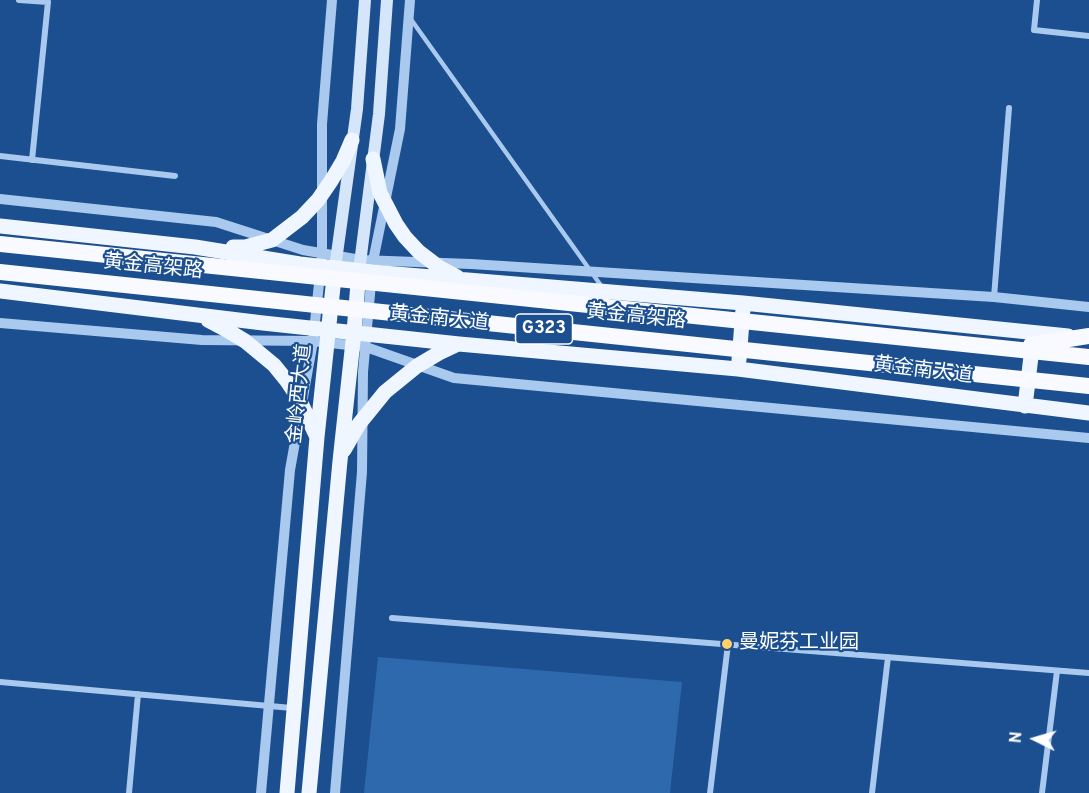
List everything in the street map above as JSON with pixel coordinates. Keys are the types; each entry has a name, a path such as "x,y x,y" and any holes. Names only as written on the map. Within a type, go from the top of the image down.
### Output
{"highway":[{"name":"黄金高架路","path":"0,244 1089,357"},
{"name":"黄金高架路","path":"0,272 1089,386"},
{"path":"1007,348 1089,337"},
{"path":"1004,377 1089,397"}],"main road":[{"name":"金岭西大道","path":"287,793 317,437 321,335 329,261 357,109 365,0"},
{"path":"309,793 340,461 360,339 387,0"},
{"path":"195,247 245,248 272,240 302,217 322,194 343,161 352,140"},
{"path":"373,159 385,203 405,237 433,263 462,280"},
{"name":"黄金南大道","path":"0,225 329,261 462,280 743,303 1089,337"},
{"name":"黄金南大道","path":"0,291 189,313 321,335 459,344 738,369 1089,413"},
{"path":"738,369 743,303"},
{"path":"189,313 225,328 274,365 302,404 317,437"},
{"path":"1025,406 1034,332"},
{"path":"340,461 348,442 362,420 385,392 417,366 459,344"}],"street":[{"path":"19,0 48,1 32,160"},
{"path":"0,199 216,222 303,250 329,261 322,194 322,124 332,0"},
{"path":"410,0 400,129 385,203 366,266 471,264 994,297 1089,307"},
{"path":"1037,0 1034,30 1089,36"},
{"path":"994,297 1009,108"},
{"path":"0,156 175,176"},
{"path":"0,323 202,340 245,341 321,335 302,404 290,470 261,793"},
{"path":"360,339 417,366 454,378 1089,438"},
{"path":"335,793 362,472 363,372 360,339"},
{"path":"392,618 1089,673"},
{"path":"710,793 728,645"},
{"path":"872,793 888,657"},
{"path":"1042,793 1057,670"},
{"path":"0,682 295,708"},
{"path":"129,793 138,694"}],"lane":[{"path":"409,17 606,292"}],"shaded area":[{"path":"378,657 682,682 670,793 364,793"}],"place":[{"name":"曼妮芬工业园","path":"727,644"}]}
